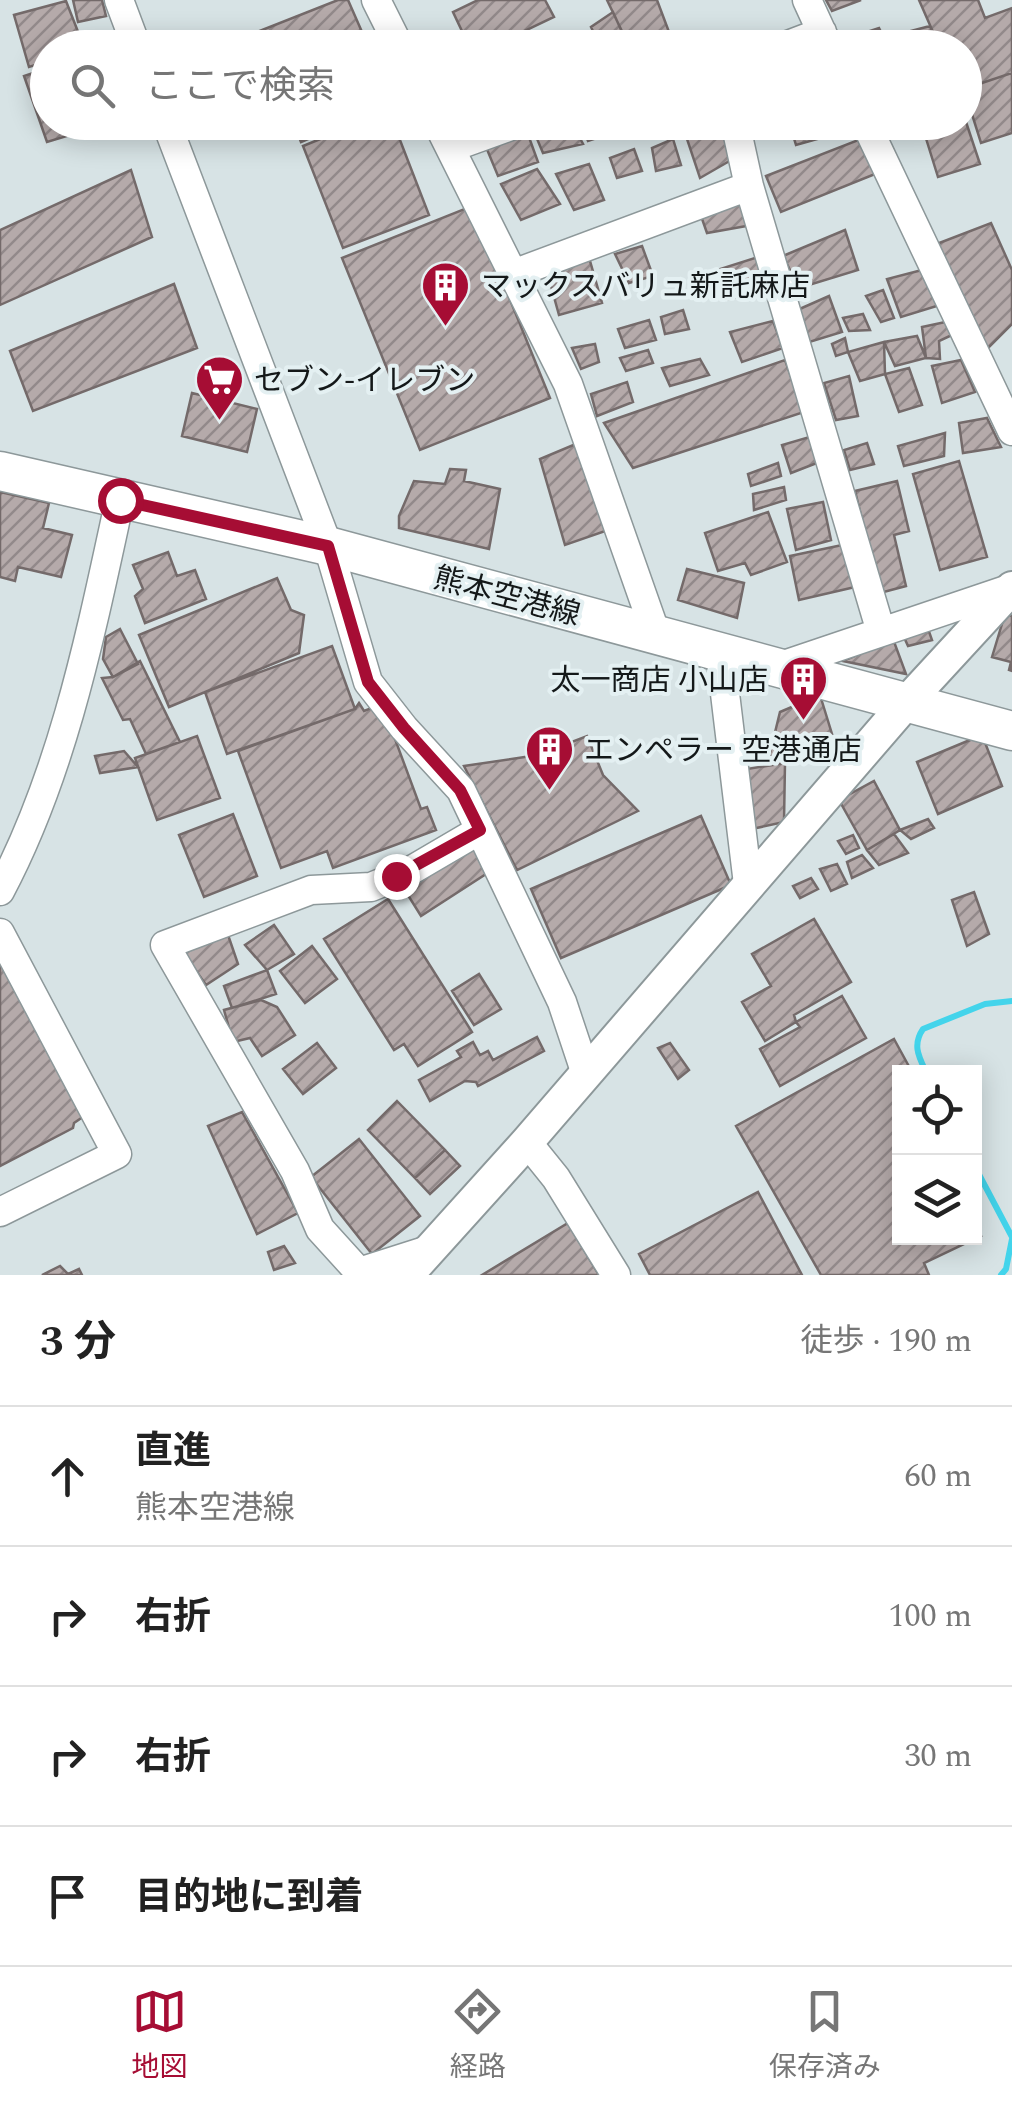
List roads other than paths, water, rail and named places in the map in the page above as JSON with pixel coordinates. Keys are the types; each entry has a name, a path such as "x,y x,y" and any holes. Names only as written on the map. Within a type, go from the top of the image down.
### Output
{"main road":[{"name":"熊本空港線","path":"0,471 328,546 1012,731"}],"street":[{"path":"119,0 130,30"},
{"path":"376,0 391,30"},
{"path":"807,0 821,30"},
{"path":"173,140 328,546 368,682 460,790 562,1002 586,1074"},
{"path":"446,140 568,384 656,637"},
{"path":"450,148 472,140"},
{"path":"739,140 748,186 881,632"},
{"path":"874,140 1012,432"},
{"path":"513,274 748,186"},
{"path":"0,891 31,826 84,664 120,500"},
{"path":"480,830 410,871 371,887 311,890 165,945 295,1171 320,1229 358,1274 418,1263 1012,588"},
{"path":"778,667 1012,588"},
{"path":"720,652 748,884"},
{"path":"0,932 118,1154 0,1212"},
{"path":"528,1142 556,1178 616,1275"}],"waterway":[{"path":"923,1065 917,1046 923,1029 985,1004 1012,1001"},
{"path":"982,1180 1012,1237"},
{"path":"1001,1275 1006,1269 1012,1239"}],"place":[{"name":"マックスバリュ新託麻店","path":"446,328"},
{"name":"セブン-イレブン","path":"219,422"},
{"name":"太一商店 小山店","path":"803,722"},
{"name":"エンペラー 空港通店","path":"549,792"}]}
